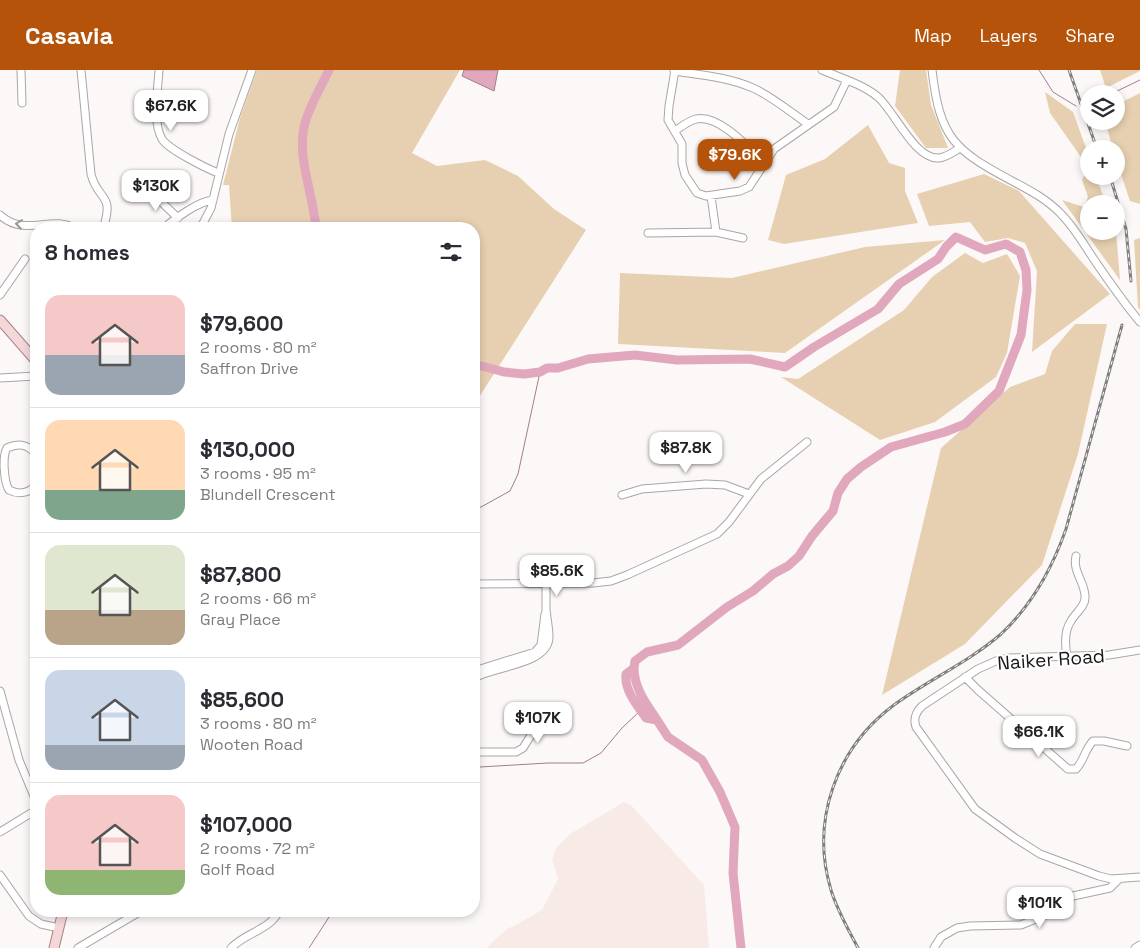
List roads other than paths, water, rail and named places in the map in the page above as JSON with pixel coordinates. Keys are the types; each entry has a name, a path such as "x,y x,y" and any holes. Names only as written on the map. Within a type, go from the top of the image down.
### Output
{"main road":[{"path":"0,320 30,354"},
{"path":"54,948 62,917"}],"street":[{"path":"21,70 22,103"},
{"path":"81,70 91,174 94,183 108,204 105,222"},
{"path":"159,70 157,122 163,141 170,147 218,173"},
{"path":"204,222 213,200 218,173 229,134 252,70"},
{"path":"823,70 872,92 882,101 922,153 938,158 960,148"},
{"path":"932,70 937,106 941,118 960,148 981,164 1036,194 1061,214 1140,322"},
{"path":"808,124 768,96 747,86 714,77 674,71 668,120 682,144 683,170 687,180 697,193 712,196 746,189 755,180 774,149 834,106 847,80"},
{"path":"675,131 696,119 713,121 725,128 764,163"},
{"path":"150,191 178,218"},
{"path":"712,196 716,232"},
{"path":"173,222 207,201 213,200"},
{"path":"0,215 10,223 20,226 30,226"},
{"path":"648,233 716,232 743,238"},
{"path":"0,295 25,259"},
{"path":"0,378 30,376"},
{"path":"480,584 603,582 627,575 716,534 729,522 761,478 807,442"},
{"path":"30,449 23,444 7,448 4,454 5,482 9,490 17,493 30,491"},
{"path":"622,495 642,489 712,484 725,484 749,494"},
{"path":"1067,656 1066,639 1069,624 1082,607 1085,597 1076,569 1076,556"},
{"path":"480,675 533,658 544,651 549,639 546,583"},
{"path":"480,669 530,654 537,650 542,641 546,611"},
{"name":"Naiker Road","path":"1140,650 1109,655 1003,659 990,663 965,677 922,706 916,713 914,723 970,803 982,814 1040,854 1111,879 1140,877"},
{"path":"965,677 1068,769 1076,769 1079,766 1093,740 1104,740 1126,746"},
{"path":"0,691 19,760 30,787"},
{"path":"480,752 516,752 523,748 533,732 544,727 559,724"},
{"path":"0,832 30,814"},
{"path":"0,875 30,917"},
{"path":"934,948 941,937 957,928 1022,925 1055,911 1073,896 1110,888 1119,879"},
{"path":"30,917 41,924 59,928"},
{"path":"78,948 131,917"},
{"path":"231,948 238,941 273,921 275,917"},
{"path":"1135,948 1140,945"}],"waterway":[{"path":"316,222 302,146 308,112 329,70"},
{"path":"1039,70 1053,92 1076,106"},
{"path":"1125,87 1140,80"},
{"path":"480,366 504,372 524,374 540,372 547,368 558,368 588,359 635,355 677,360 750,359 785,367 814,347 878,309 899,284 938,259 956,237 985,250 1006,244 1020,252 1026,270 1027,290 1021,335 999,391 965,424 945,432 891,447 861,467 847,479 838,493 833,511 812,536 799,556 788,566 773,574 753,591 727,607 678,645 647,652 635,661 634,668 626,674 629,692 646,718 657,720 668,737 702,760 720,792 735,827 733,873 741,948"},
{"path":"480,507 510,491 518,474 540,372"},
{"path":"634,668 638,689 657,720"},
{"path":"480,767 583,763 601,753 622,728 641,710"},
{"path":"309,948 329,917"}],"railway":[{"path":"1069,70 1094,140"},
{"path":"1113,185 1126,229 1131,281"},
{"path":"858,948 833,897 825,864 826,812 843,764 857,742 874,722 907,696 989,644 1012,623 1040,586 1066,529 1122,325"}]}
